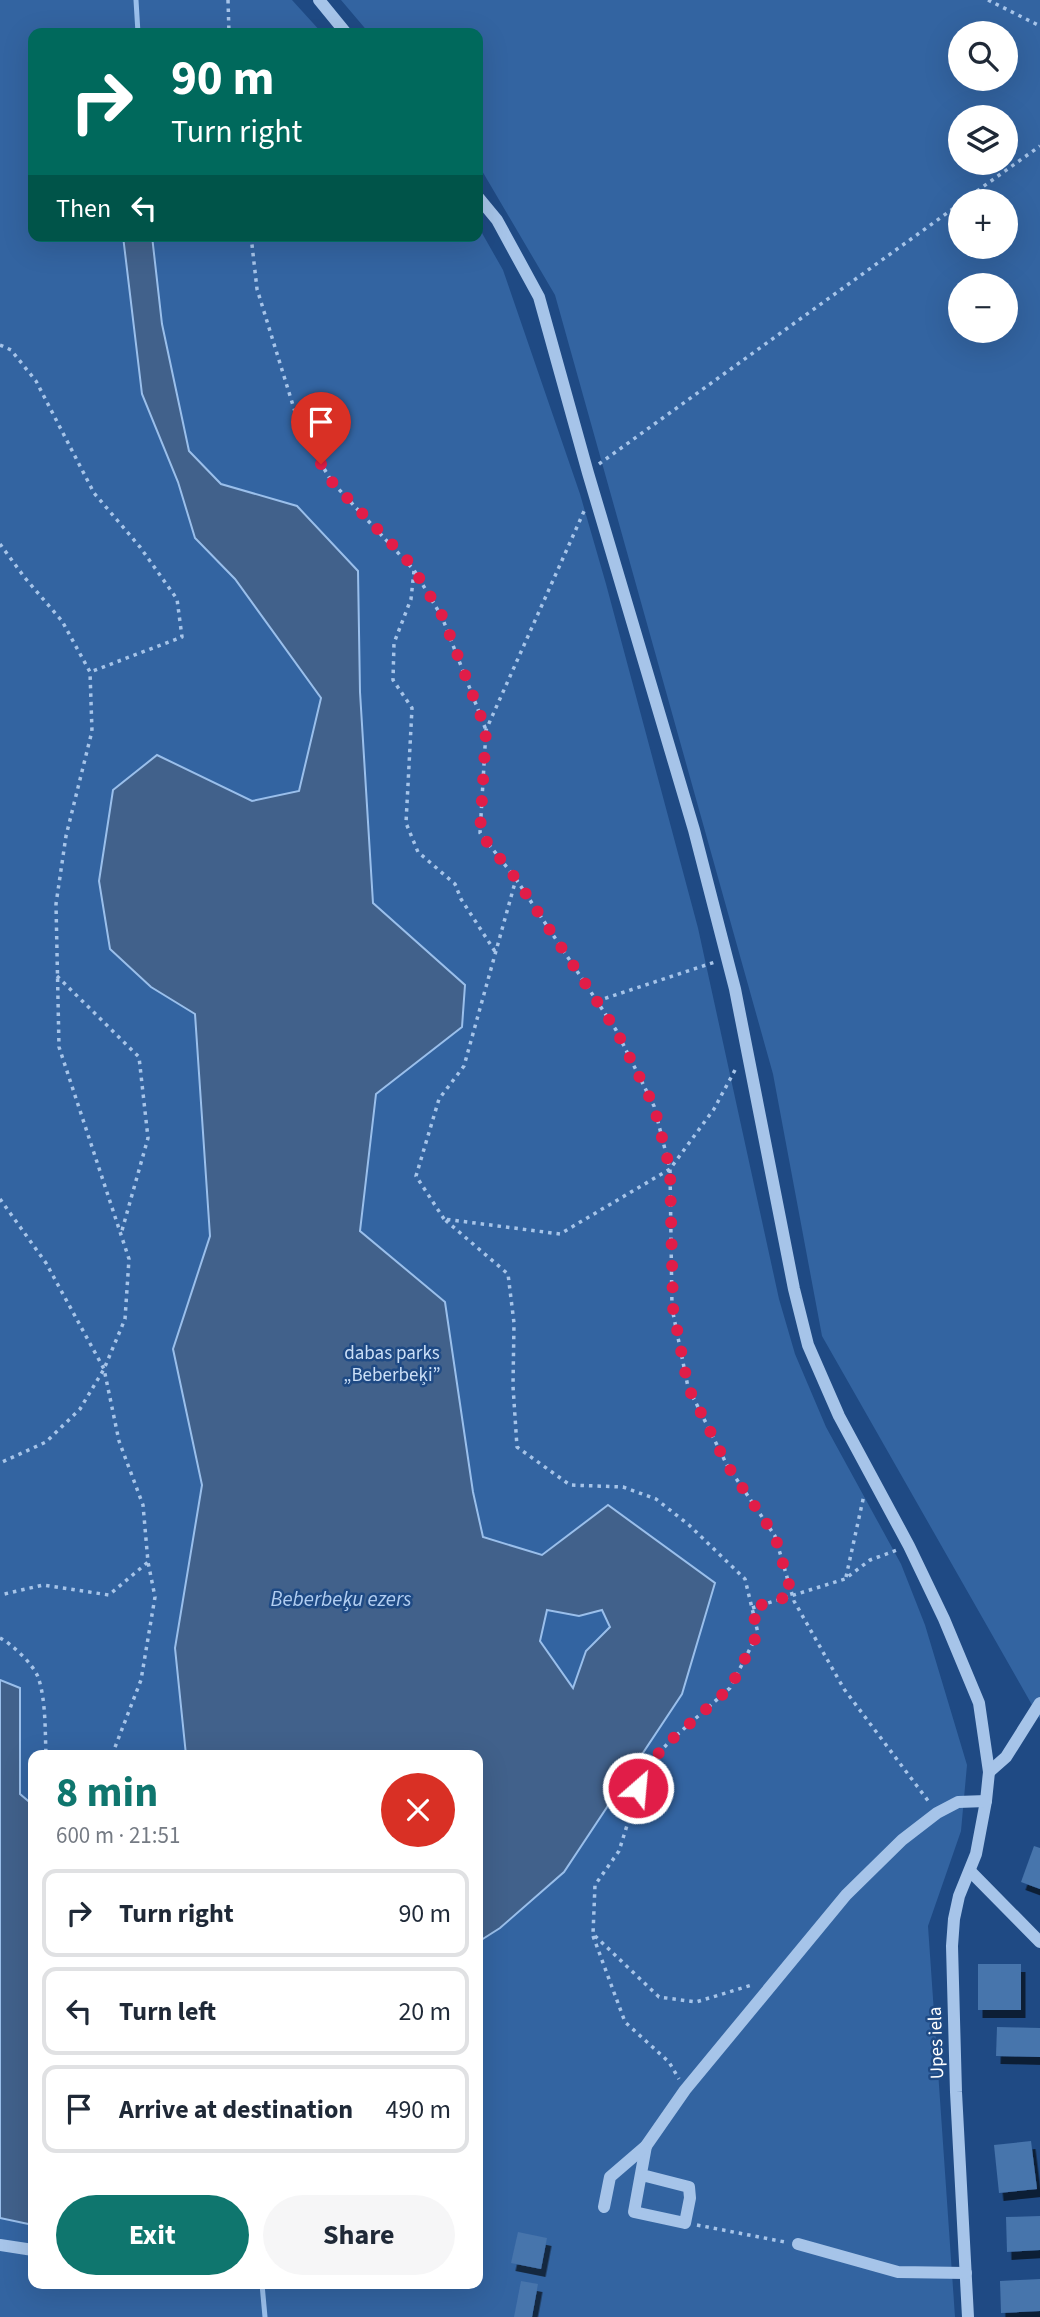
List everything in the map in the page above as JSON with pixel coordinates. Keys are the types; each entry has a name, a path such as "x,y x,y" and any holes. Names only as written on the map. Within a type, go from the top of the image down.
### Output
{"street":[{"path":"319,0 342,28"},
{"name":"Upes iela","path":"483,203 497,220 539,297 690,817 727,958 794,1289 808,1345 839,1416 909,1546 944,1619 979,1703 989,1772 986,1801 979,1845 959,1896 952,1946 956,2092 968,2317"},
{"path":"989,1772 1006,1757 1040,1703"},
{"path":"604,2207 610,2176 646,2146 685,2090 846,1895 902,1840 937,1814 958,1802 986,1801"},
{"path":"970,1871 1040,1942"},
{"path":"642,2175 689,2187 690,2198 685,2223 634,2212 646,2146"},
{"path":"798,2244 898,2272 967,2273"},
{"path":"0,2245 28,2249"}],"path":[{"path":"228,0 229,28"},
{"path":"988,0 1040,26"},
{"path":"980,189 1040,146"},
{"path":"588,473 948,212"},
{"path":"252,242 257,289 300,428 332,482 414,570 443,617 486,730"},
{"path":"0,345 11,350 36,381 94,493 140,547 177,599 182,637 90,672"},
{"path":"594,488 486,730 480,833 516,879 616,1030 654,1106 670,1169 673,1308 688,1387 727,1465 775,1536 792,1595 844,1689 937,1814"},
{"path":"0,544 62,621 90,672 92,731 66,836 56,904 59,1047 129,1259 125,1319 104,1369 80,1409 46,1442 0,1462"},
{"path":"414,570 411,598 394,643 393,680 412,708 406,822 418,852 455,884 461,900 496,953"},
{"path":"516,879 464,1066 439,1100 416,1176 444,1219 508,1274 514,1323 513,1386 517,1447 570,1485 623,1487 656,1499 690,1525 745,1579 758,1633 730,1688 670,1741 645,1768 619,1851 595,1885 593,1934 625,2022 669,2062 685,2090"},
{"path":"597,1001 727,958"},
{"path":"57,976 139,1057 148,1138 121,1236"},
{"path":"444,1219 560,1234 670,1169 714,1109 746,1050"},
{"path":"0,1199 46,1263 104,1369 119,1441 144,1505 148,1562 155,1597 141,1680 113,1750"},
{"path":"845,1579 870,1472"},
{"path":"752,1608 845,1579 870,1560 909,1546"},
{"path":"0,1595 43,1585 109,1595 148,1562"},
{"path":"0,1638 12,1644 38,1676 45,1721 46,1750"},
{"path":"593,1934 659,1997 696,2003 777,1977"},
{"path":"685,2223 798,2244"}],"green space":[{"name":"dabas parks „Beberbeķi”","path":"0,0 292,0 317,28 28,28 28,242 483,242 483,235 503,270 580,494 606,584 698,928 779,1299 795,1354 826,1427 901,1564 925,1625 967,1765 961,1831 928,1926 955,2317 0,2317"},
{"path":"341,0 1040,0 1040,1719 822,1336 773,1074 555,295 483,173 483,28 365,28"}],"water":[{"name":"Beberbeķu ezers","path":"124,242 153,242 162,324 189,451 221,484 297,506 358,571 360,692 373,903 465,985 462,1027 376,1094 360,1231 445,1302 473,1492 483,1537 542,1555 608,1505 715,1583 682,1694 564,1872 500,1928 483,1939 483,1750 185,1750 175,1648 202,1485 173,1349 210,1236 195,1014 151,987 110,949 99,881 113,790 157,755 252,801 299,791 321,698 235,579 195,538 178,482 142,394","holes":["547,1610 579,1616 602,1610 610,1627 586,1651 573,1688 540,1641"]},
{"path":"0,1680 20,1688 20,1794 28,1801 28,2224 0,2218"}],"building":[{"path":"1034,1846 1040,1848 1040,1889 1021,1882"},
{"path":"978,1964 1021,1964 1021,2010 978,2010"},
{"path":"997,2027 1040,2028 1040,2057 996,2056"},
{"path":"1031,2141 1037,2189 999,2193 994,2145"},
{"path":"1040,2216 1040,2250 1007,2252 1006,2217"},
{"path":"518,2232 547,2238 541,2269 511,2263"},
{"path":"1040,2279 1040,2311 1001,2313 1000,2281"},
{"path":"521,2281 538,2284 532,2317 514,2317"}],"waterway":[{"path":"136,0 138,28"},
{"path":"262,2289 265,2317"}],"route":[{"path":"321,464 332,482 410,563 443,617 486,730 480,833 516,879 616,1030 654,1106 670,1169 673,1308 688,1387 727,1465 775,1536 792,1595 752,1608 758,1633 730,1688 670,1741 645,1768 638,1788"}]}
